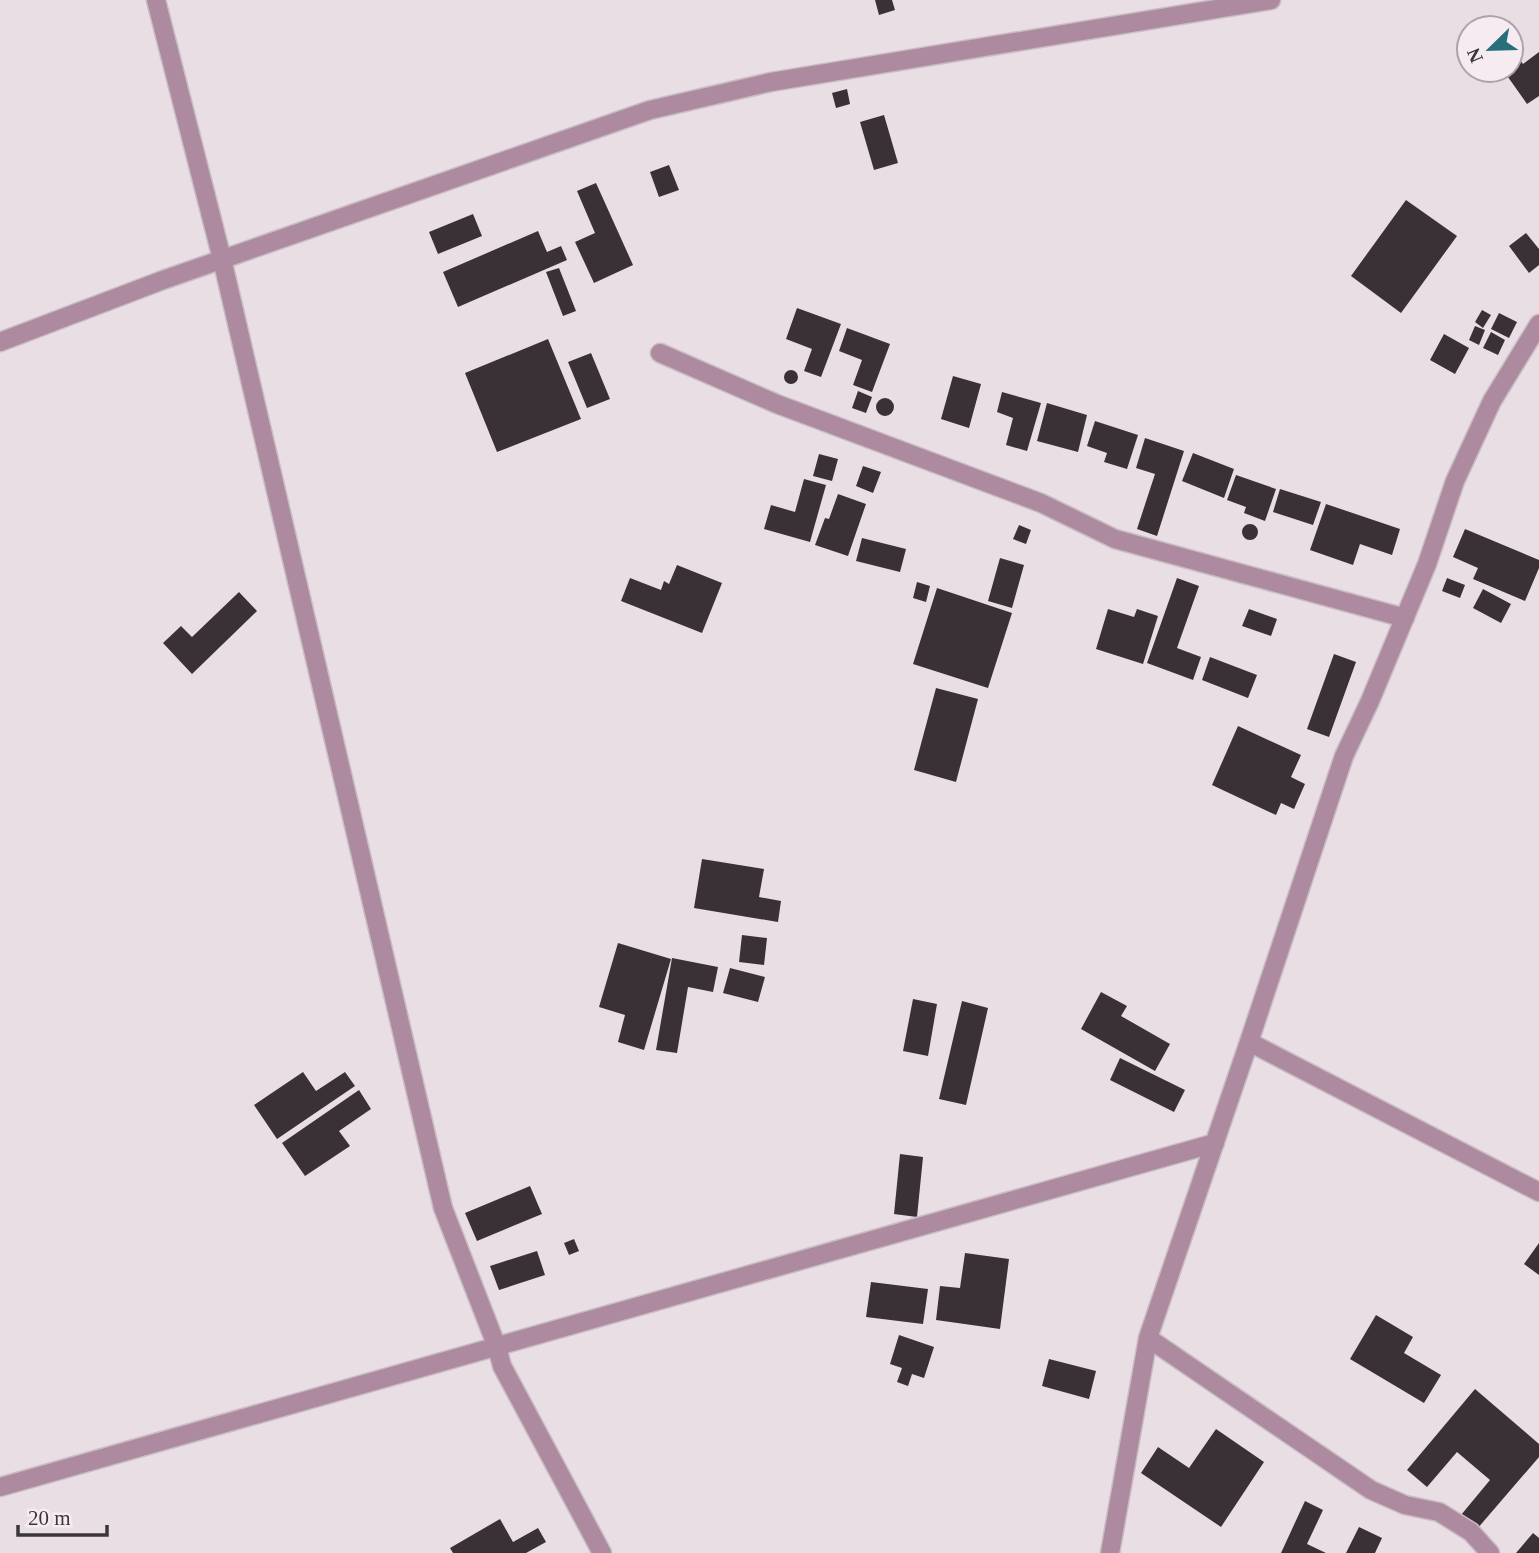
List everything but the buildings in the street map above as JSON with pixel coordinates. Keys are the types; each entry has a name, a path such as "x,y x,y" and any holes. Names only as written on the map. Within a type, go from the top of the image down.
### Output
{"street":[{"path":"156,0 222,259 443,1209 502,1366 602,1553"},
{"path":"0,342 163,280 650,110 771,82 1271,0"},
{"path":"1110,1553 1148,1338 1250,1042 1344,756 1427,564 1455,481 1492,401 1539,324"},
{"path":"660,353 778,404 1041,503 1115,539 1405,618"},
{"path":"1250,1042 1539,1192"},
{"path":"0,1487 1215,1143"},
{"path":"1148,1338 1371,1490 1405,1505 1439,1511 1471,1532 1490,1553"}]}
